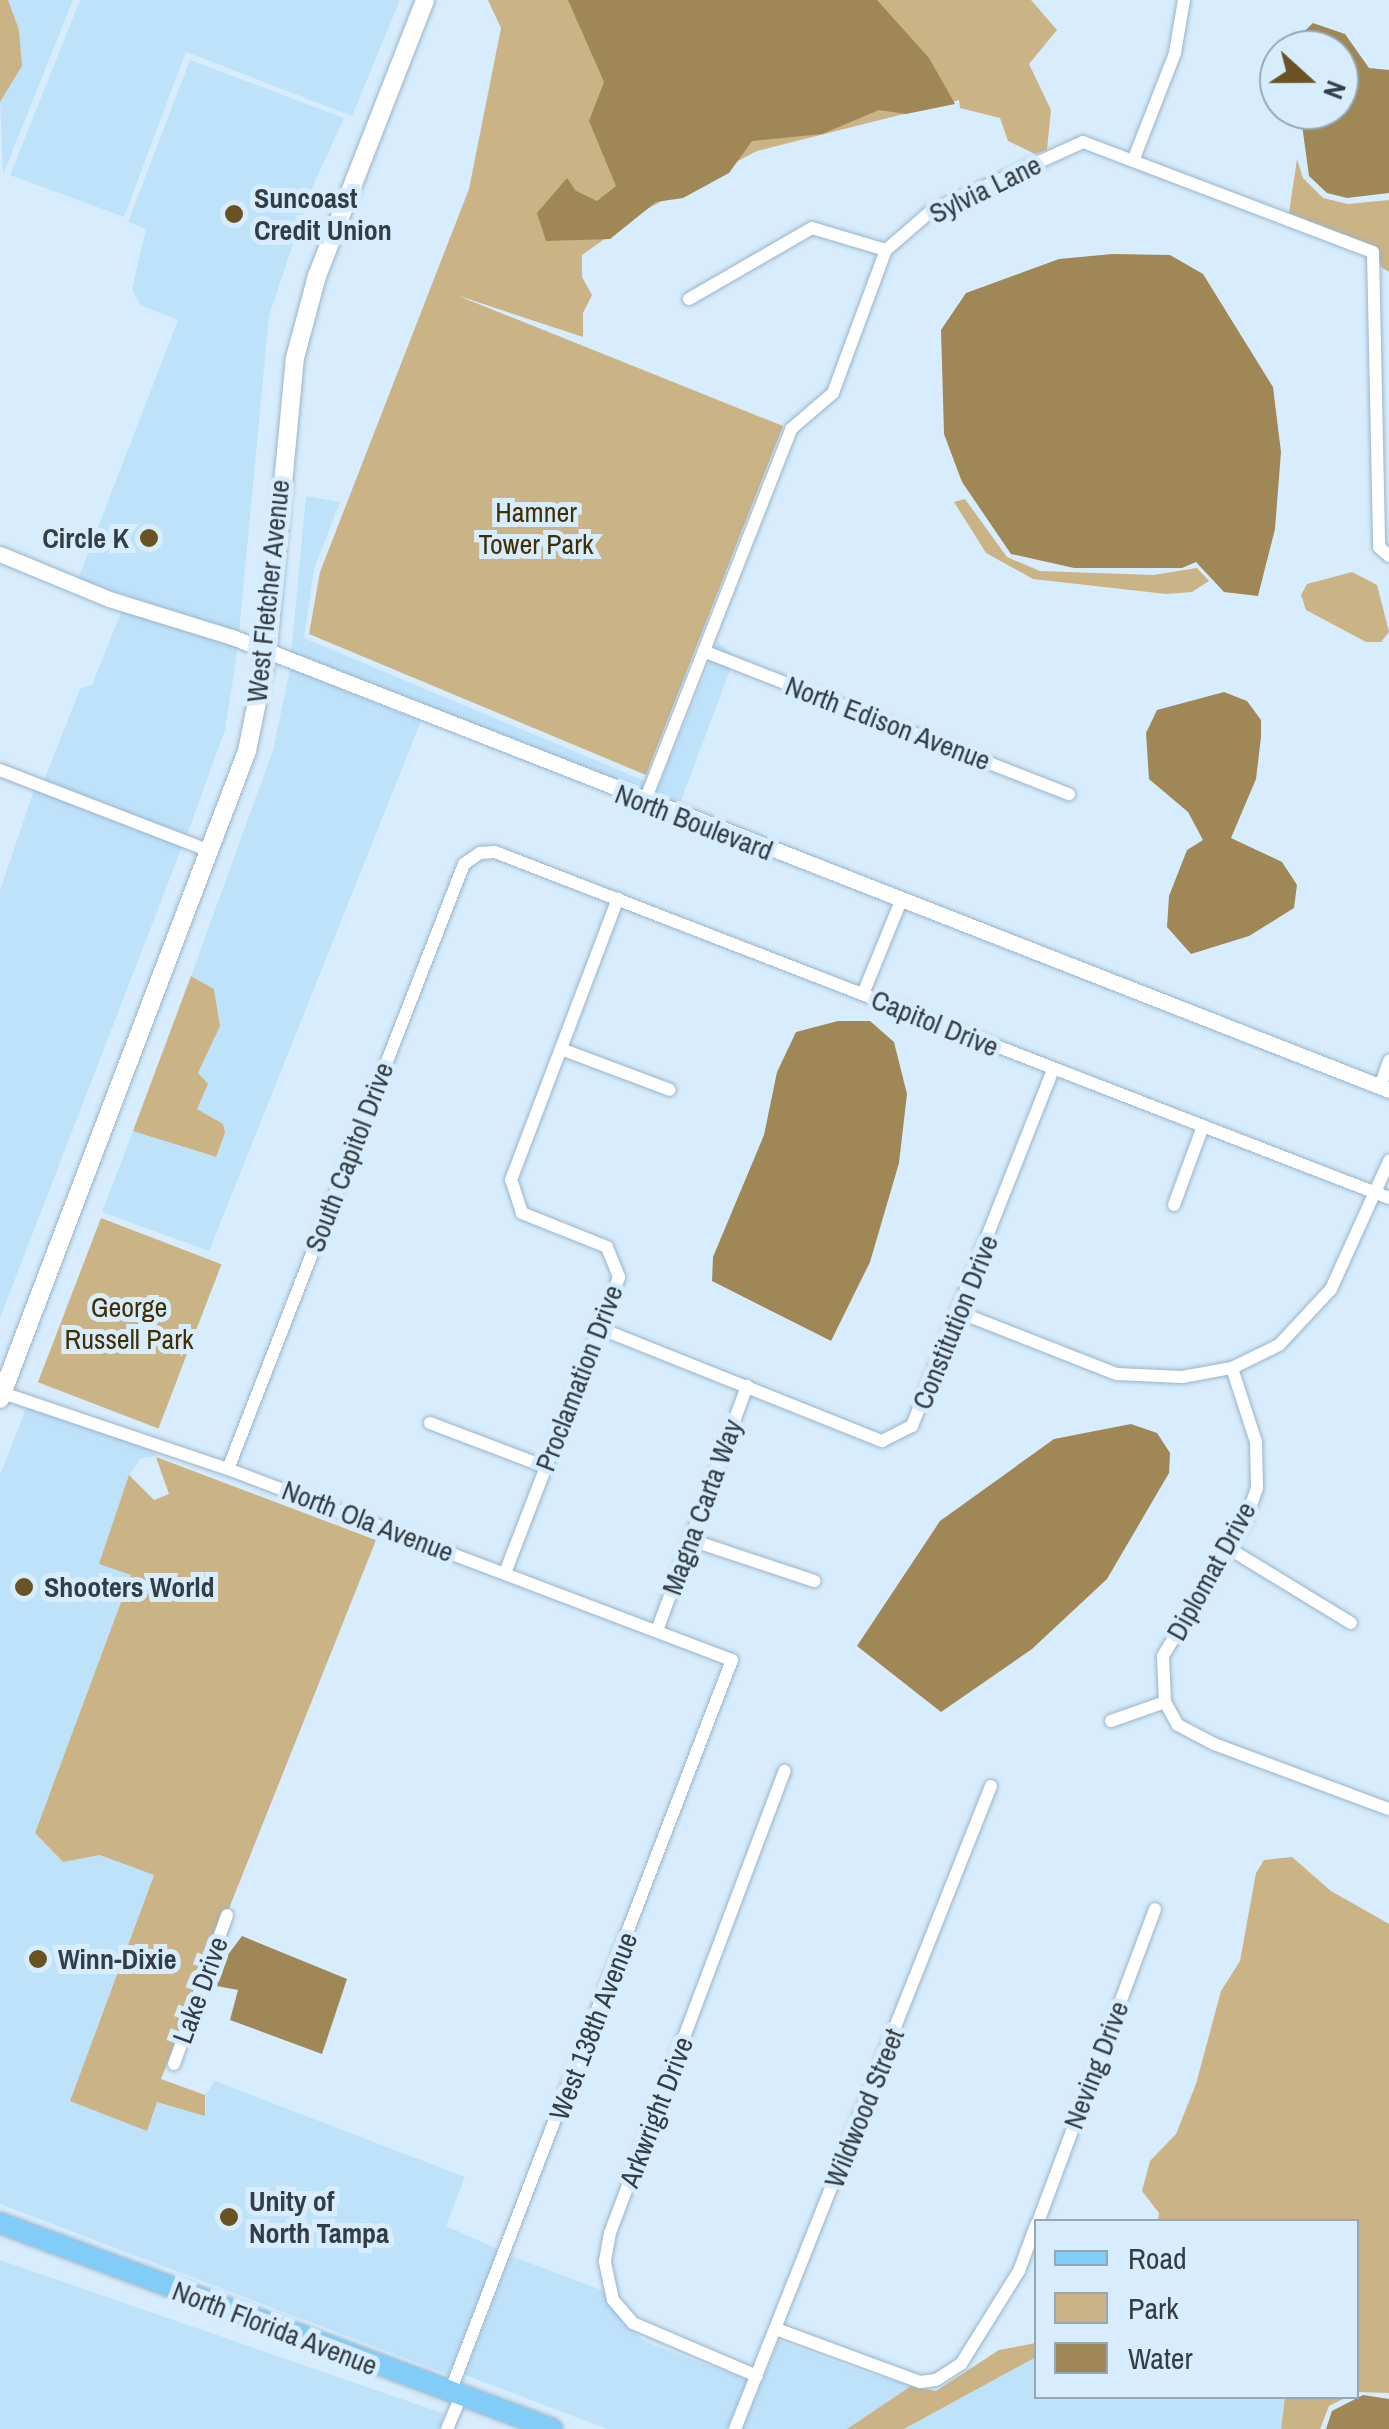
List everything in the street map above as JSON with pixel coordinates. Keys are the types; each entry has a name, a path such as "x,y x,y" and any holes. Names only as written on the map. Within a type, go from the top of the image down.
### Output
{"main road":[{"name":"West Fletcher Avenue","path":"1,1394 212,852 247,751 267,653 295,358 317,276 425,0"},
{"name":"North Florida Avenue","path":"0,2223 552,2429"}],"street":[{"path":"1134,162 1176,53 1184,0"},
{"name":"Sylvia Lane","path":"644,803 791,428 833,393 886,250 931,210 1083,142 1373,252 1379,546 1389,556"},
{"path":"689,298 812,228 886,250"},
{"name":"North Boulevard","path":"0,554 267,653 1384,1088"},
{"name":"North Edison Avenue","path":"706,652 1069,794"},
{"path":"0,770 212,852"},
{"name":"Capitol Drive","path":"480,853 495,852 1382,1196"},
{"name":"South Capitol Drive","path":"228,1469 464,864 480,853"},
{"name":"Proclamation Drive","path":"505,1573 619,1278 618,1261 607,1247 522,1214 514,1203 511,1180 618,899"},
{"path":"863,994 901,901"},
{"path":"561,1049 670,1090"},
{"path":"1384,1088 1389,1061"},
{"name":"Constitution Drive","path":"599,1328 882,1442 912,1426 961,1314 1052,1069"},
{"path":"1174,1205 1204,1126"},
{"path":"961,1314 1117,1374 1182,1377 1232,1368 1279,1345 1331,1289 1382,1196 1389,1162"},
{"name":"Diplomat Drive","path":"1165,1702 1163,1656 1250,1510 1259,1468 1232,1368"},
{"name":"Magna Carta Way","path":"658,1628 747,1386"},
{"name":"North Ola Avenue","path":"1,1394 228,1469 658,1628 732,1660"},
{"path":"430,1423 546,1468"},
{"path":"692,1540 814,1581"},
{"path":"1228,1548 1351,1623"},
{"name":"West 138th Avenue","path":"447,2429 456,2394 732,1660"},
{"path":"1111,1721 1165,1702 1178,1724 1214,1744 1389,1810"},
{"name":"Arkwright Drive","path":"757,2376 632,2324 613,2300 605,2262 610,2232 786,1771"},
{"name":"Wildwood Street","path":"735,2429 991,1786"},
{"name":"Neving Drive","path":"1039,2219 1155,1909"},
{"name":"Lake Drive","path":"174,2064 227,1915"},
{"name":"Neving Drive","path":"776,2329 920,2382 936,2380 962,2364 1019,2270 1034,2231"}],"shaded area":[{"path":"8,0 73,0 3,175 0,102 22,66"},
{"path":"80,0 400,0 352,116 186,52 124,217 10,175"},
{"path":"190,60 344,118 311,190 269,316 239,633 78,579 178,320 140,305 132,289 146,229 128,222"},
{"path":"306,496 340,502 314,569 304,638 645,781 639,794 291,655"},
{"path":"122,610 238,647 225,730 187,835 44,780 80,689 92,685"},
{"path":"718,642 735,657 678,809 653,800"},
{"path":"290,669 421,721 209,1251 102,1212 133,1131 215,1157 225,1133 223,1124 196,1109 198,1073 220,1026 214,989 191,976 273,750"},
{"path":"34,790 182,847 0,1318 0,890"},
{"path":"27,1406 150,1448 157,1456 141,1458 129,1476 100,1563 131,1574 35,1833 63,1862 100,1855 154,1874 70,2101 157,2101 206,2111 205,2095 215,2081 465,2177 446,2226 498,2249 449,2375 0,2204 0,1475"},
{"path":"511,2256 604,2291 624,2325 646,2342 747,2380 727,2429 607,2429 465,2375"},
{"path":"0,2260 445,2414 439,2429 0,2429"},
{"path":"779,2341 911,2386 847,2429 743,2429"},
{"path":"1034,2358 1034,2399 1285,2399 1281,2429 904,2429"}],"green space":[{"path":"0,0 8,0 19,30 22,66 0,102"},
{"name":"Hamner Tower Park","path":"488,0 1031,0 1057,30 1029,64 1051,110 1047,150 1035,154 1008,141 1000,118 960,108 959,100 757,151 647,209 582,255 582,277 592,295 583,313 583,337 456,295 783,426 646,775 309,634 320,572 469,189 501,28"},
{"path":"1297,159 1303,178 1323,198 1348,204 1389,200 1389,272 1381,267 1375,246 1289,213"},
{"path":"965,499 1007,557 1040,571 1153,575 1197,568 1209,581 1192,592 1166,594 1033,579 986,553 954,502"},
{"path":"1352,572 1377,585 1389,632 1381,642 1366,642 1306,610 1301,595 1307,584"},
{"path":"191,976 214,989 220,1026 198,1073 208,1084 197,1109 223,1124 225,1133 216,1157 133,1131"},
{"name":"George Russell Park","path":"101,1218 221,1264 158,1429 38,1382"},
{"path":"156,1457 376,1540 161,2079 205,2095 205,2116 157,2102 147,2131 70,2101 154,1875 100,1855 63,1862 35,1833 131,1575 99,1564 129,1475 154,1500 169,1494"},
{"path":"1292,1857 1331,1891 1389,1924 1389,2393 1359,2392 1359,2219 1158,2219 1159,2213 1142,2191 1150,2161 1176,2134 1196,2084 1221,1991 1240,1961 1256,1873 1264,1860"},
{"path":"1034,2343 1034,2358 904,2429 847,2429 911,2386 936,2391 999,2350"},
{"path":"1285,2399 1343,2399 1329,2406 1320,2429 1281,2429"}],"water":[{"path":"568,0 877,0 929,58 955,104 906,114 879,110 822,134 752,141 729,173 683,198 656,202 610,239 546,241 537,213 567,178 576,191 597,201 616,186 589,121 604,82"},
{"path":"1313,23 1333,30 1306,30"},
{"path":"1359,54 1369,68 1389,70 1389,193 1347,198 1327,193 1309,176 1303,130 1359,130"},
{"path":"1112,254 1170,255 1203,274 1273,387 1281,452 1275,529 1258,596 1224,592 1196,562 1182,568 1074,568 1011,554 962,482 944,434 941,330 966,293 1059,259"},
{"path":"1224,692 1247,701 1261,720 1256,779 1231,838 1282,862 1297,885 1294,908 1249,936 1191,954 1167,927 1169,896 1187,850 1203,840 1188,812 1149,779 1146,733 1157,710"},
{"path":"838,1021 870,1021 894,1042 907,1094 899,1163 870,1262 831,1341 712,1281 713,1257 764,1135 777,1072 796,1032"},
{"path":"1131,1424 1157,1433 1170,1453 1169,1473 1107,1579 1032,1649 941,1712 857,1646 940,1521 1054,1439"},
{"path":"242,1936 347,1979 322,2054 230,2020 238,1990 206,1984"},
{"path":"1359,2397 1389,2399 1389,2429 1326,2429 1332,2411"}],"place":[{"name":"Suncoast Credit Union","path":"234,214"},
{"name":"Circle K","path":"149,538"},
{"name":"Shooters World","path":"24,1587"},
{"name":"Winn-Dixie","path":"38,1959"},
{"name":"Unity of North Tampa","path":"229,2217"}]}
